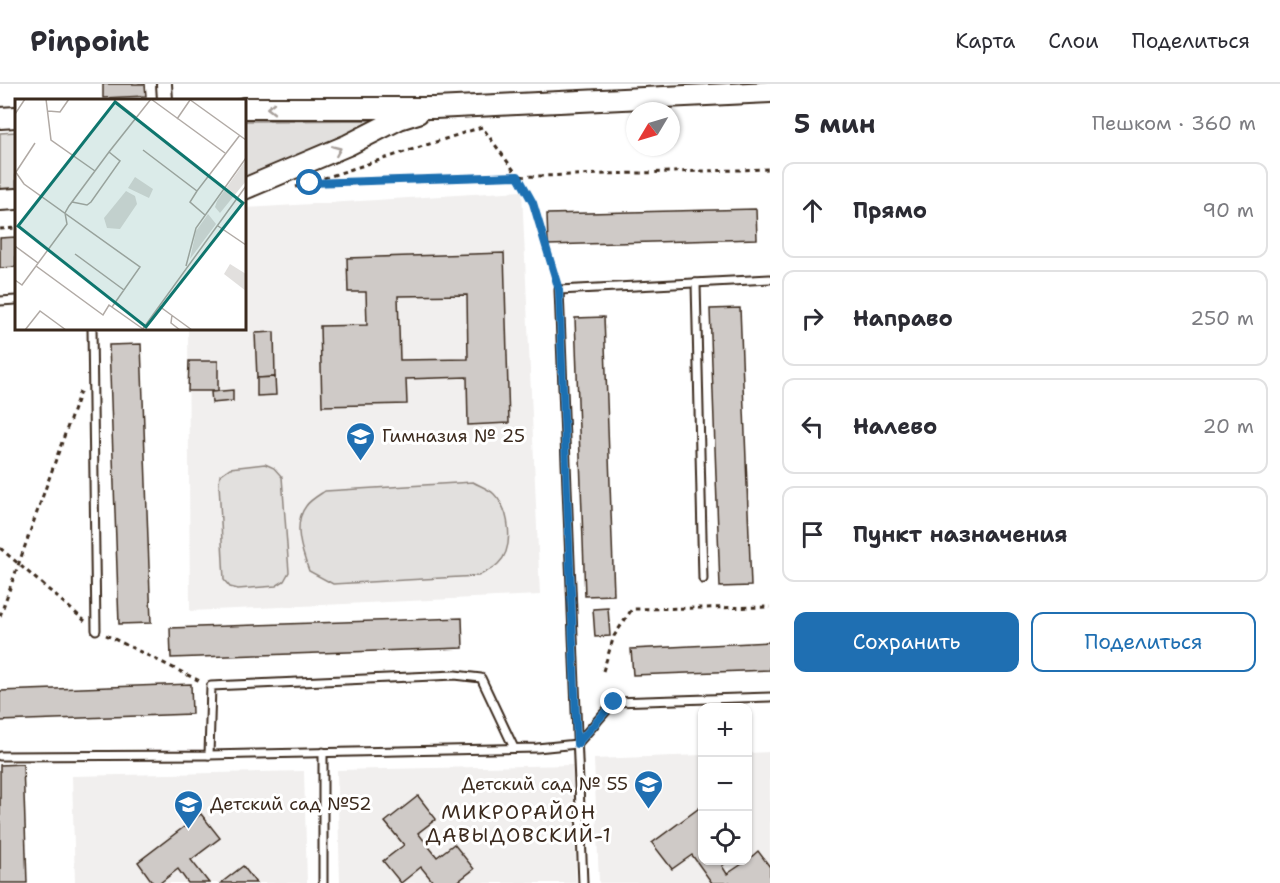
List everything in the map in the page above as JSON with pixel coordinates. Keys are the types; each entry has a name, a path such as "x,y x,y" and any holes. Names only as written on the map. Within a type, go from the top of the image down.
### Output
{"street":[{"path":"164,84 165,99"},
{"path":"246,108 435,108 654,94 770,92"},
{"path":"246,188 348,145 399,119 435,108"},
{"path":"0,118 15,117"},
{"path":"0,200 15,199"}],"lane":[{"path":"583,883 559,290 770,279"},
{"path":"696,283 703,579"},
{"path":"0,301 15,300"},
{"path":"92,330 96,630"},
{"path":"208,755 211,686 455,675 481,678 514,748"},
{"path":"0,756 208,755 514,748 577,744 614,702 770,697"},
{"path":"323,752 323,883"}],"path":[{"path":"291,188 482,126 518,176 533,203 559,290"},
{"path":"310,183 770,169"},
{"path":"0,229 15,228"},
{"path":"0,616 82,389"},
{"path":"603,671 614,636 632,609 770,607"}],"shaded area":[{"path":"378,120 283,168 246,181 246,121"},
{"path":"15,132 15,194 0,194 0,133"},
{"name":"Гимназия № 25","path":"522,191 540,595 190,611 188,330 246,330 246,208"},
{"path":"265,464 274,468 282,477 289,572 284,581 276,586 238,589 230,587 224,580 220,475 230,468"},
{"path":"473,482 494,494 504,509 507,519 507,549 498,564 488,571 478,576 333,584 309,571 300,538 300,521 308,504 325,491"},
{"name":"Детский сад № 55","path":"770,752 770,883 599,883 594,759 698,755 698,865 752,865 752,753"},
{"path":"574,765 576,883 340,883 337,770"},
{"name":"Детский сад №52","path":"304,771 307,883 75,883 72,776"}],"building":[{"path":"103,84 145,84 146,96 103,98"},
{"path":"756,209 757,239 548,245 547,214"},
{"path":"15,237 15,267 0,268 0,238"},
{"path":"504,253 509,423 468,425 467,377 406,379 407,404 322,406 320,326 367,325 366,292 348,292 347,258","holes":["467,295 468,359 400,360 398,296"]},
{"path":"740,308 751,586 720,587 710,309"},
{"path":"604,317 614,595 585,596 575,318"},
{"path":"274,332 275,377 257,378 255,333"},
{"path":"141,344 151,623 119,624 109,345"},
{"path":"189,361 218,361 218,391 188,391"},
{"path":"275,377 276,395 257,396 257,378"},
{"path":"233,390 233,401 212,403 211,392"},
{"path":"608,608 610,636 595,637 593,609"},
{"path":"462,618 463,648 171,658 170,628"},
{"path":"770,642 770,670 633,675 631,649"},
{"path":"191,684 192,714 0,721 0,691"},
{"path":"23,764 27,883 0,883 0,765"},
{"path":"418,796 436,819 418,833 437,857 454,844 474,869 456,883 434,883 421,867 401,883 383,861 404,845 385,822"},
{"path":"698,809 698,863 692,855 672,869 652,843"},
{"path":"201,814 220,838 191,860 209,883 188,883 178,869 160,883 153,883 138,862"},
{"path":"758,851 770,867 770,883 712,883 699,865 723,865 727,874 740,865 752,865 752,856"},
{"path":"243,866 256,883 221,883"}],"place":[{"name":"Гимназия № 25","path":"361,462"},
{"name":"Детский сад № 55","path":"649,810"},
{"name":"Детский сад №52","path":"189,830"}],"district":[{"name":"МИКРОРАЙОН ДАВЫДОВСКИЙ-1","path":"519,824"}],"route":[{"path":"310,183 518,176 533,203 559,290 577,744 614,702"}]}
